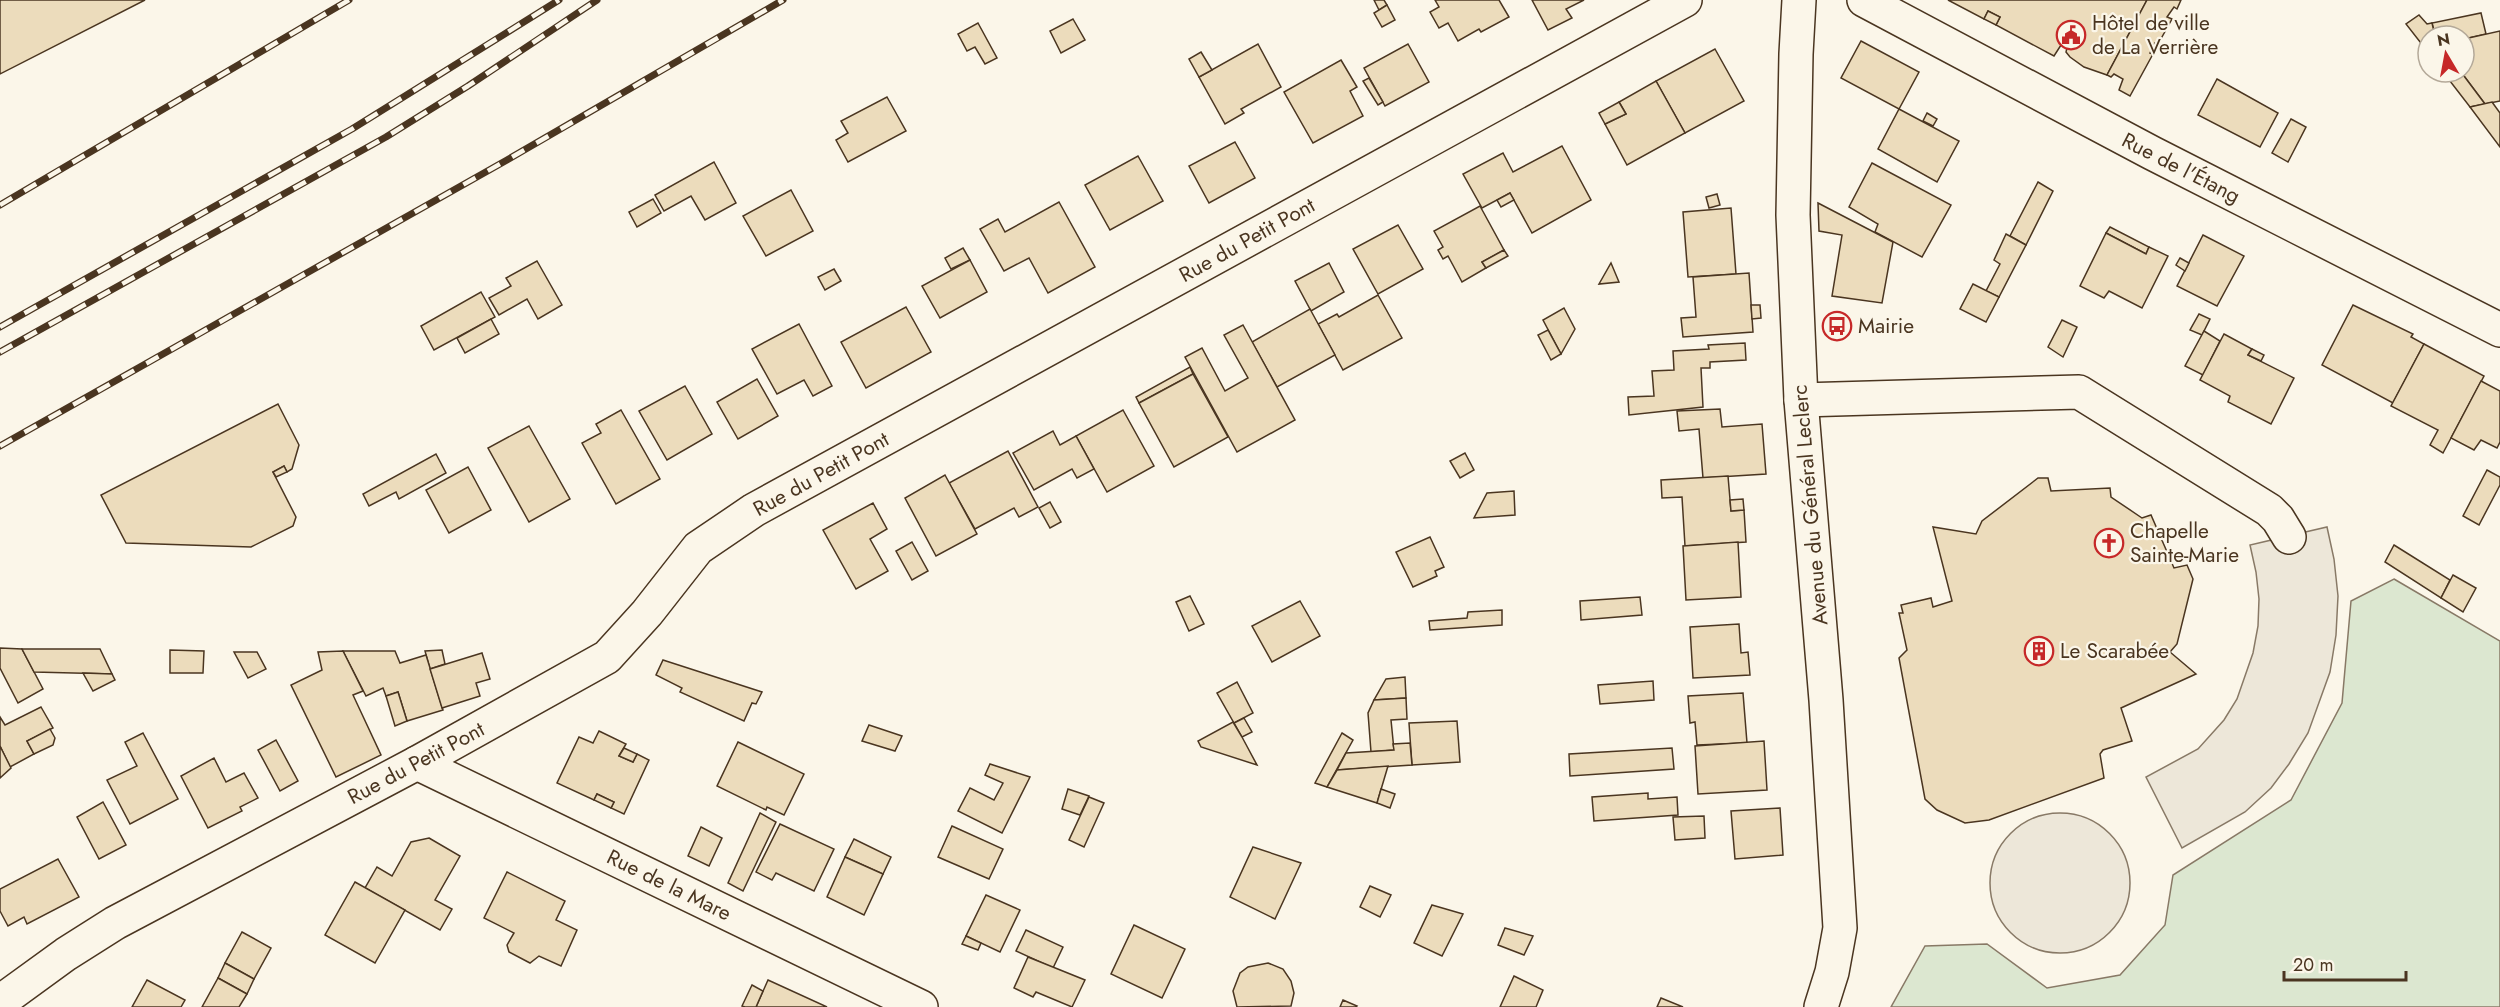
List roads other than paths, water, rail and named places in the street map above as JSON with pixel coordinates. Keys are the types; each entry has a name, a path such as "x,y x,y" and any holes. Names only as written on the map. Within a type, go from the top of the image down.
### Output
{"street":[{"name":"Rue du Petit Pont","path":"0,1002 115,922 417,763 607,657 647,614 698,548 754,510 1684,0"},
{"name":"Avenue du Général Leclerc","path":"1799,0 1793,215 1801,400 1826,700 1840,928 1832,972 1821,1007"},
{"name":"Rue de l'Étang","path":"1864,0 2152,153 2500,330"},
{"path":"1801,400 2079,392 2269,510 2278,519 2289,537"},
{"name":"Rue de la Mare","path":"417,763 921,1007"}],"railway":[{"path":"0,205 349,0"},
{"path":"0,327 352,129 559,0"},
{"path":"0,352 386,137 468,86 597,0"},
{"path":"0,446 507,160 783,0"}],"place":[{"name":"Hôtel de ville de La Verrière","path":"2071,35"},
{"name":"Mairie","path":"1837,326"},
{"name":"Chapelle Sainte-Marie","path":"2109,543"},
{"name":"Le Scarabée","path":"2039,651"}]}
